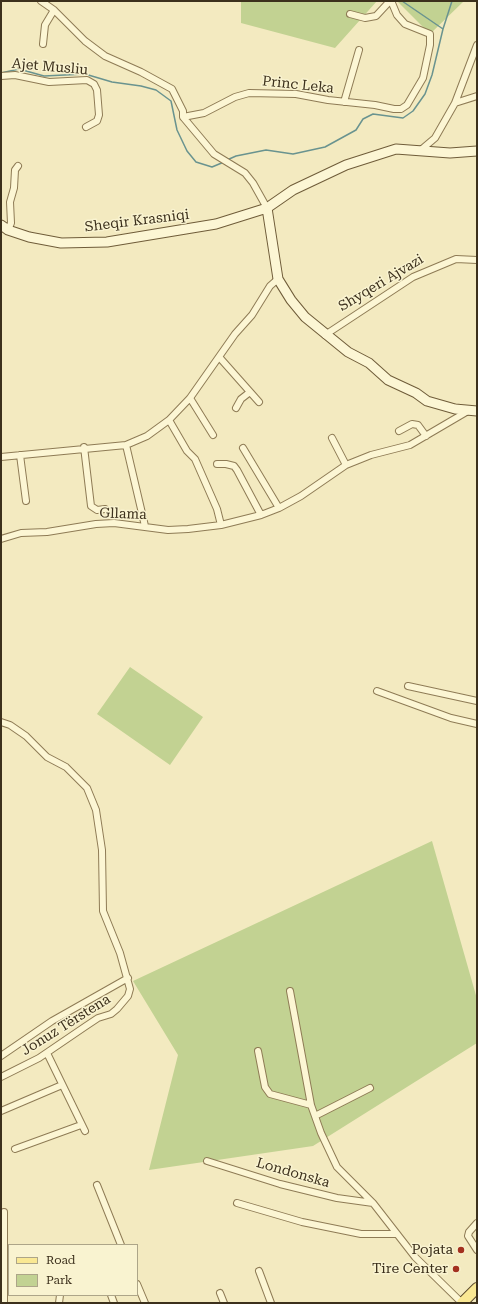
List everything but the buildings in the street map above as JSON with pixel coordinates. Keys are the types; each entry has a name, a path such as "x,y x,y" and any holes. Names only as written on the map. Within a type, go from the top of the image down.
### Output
{"main road":[{"path":"462,1303 477,1288"}],"street":[{"path":"41,1 54,10 85,41 105,56 172,88 183,111 183,117 214,154 245,173 253,183 267,208 278,279 291,300 305,316 325,335 348,352 369,363 388,380 416,393 427,401 441,406 472,411"},
{"name":"Princ Leka","path":"183,117 204,113 235,97 249,93 296,94 344,102 375,105 394,110 407,106 423,78 430,45 430,34 405,24 397,14 392,3 389,2 382,12 371,18 350,14"},
{"path":"42,44 45,25 54,10"},
{"path":"422,149 434,138 455,102 477,46"},
{"name":"Princ Leka","path":"344,102 359,50"},
{"name":"Ajet Musliu","path":"1,76 15,75 49,82 87,80 94,84 97,90 98,116 97,121 86,127"},
{"path":"455,102 477,96"},
{"name":"Sheqir Krasniqi","path":"18,166 15,170 14,188 10,202 10,223 5,228 29,237 61,243 107,242 216,224 267,208 294,190 346,165 396,149 422,149 450,153 477,151"},
{"name":"Shyqeri Ajvazi","path":"325,335 413,277 456,259 477,260"},
{"path":"1,457 84,447 126,445 147,436 169,420 190,398 220,358 235,334 252,315 270,286 278,279"},
{"path":"220,358 259,402"},
{"path":"236,408 241,399 250,392"},
{"path":"190,398 213,435"},
{"name":"Gllama","path":"1,539 21,533 48,532 96,524 114,523 168,530 221,525 261,515 279,508 301,496 346,465 371,455 410,445 472,411"},
{"path":"169,420 187,451 195,459 217,509 221,525"},
{"path":"399,431 412,424 418,426 426,436"},
{"path":"332,438 346,465"},
{"path":"126,445 145,526"},
{"path":"84,447 91,506 97,510 105,509"},
{"path":"243,448 279,508"},
{"path":"20,455 26,501"},
{"path":"217,464 234,466 261,515"},
{"path":"408,686 477,701"},
{"path":"377,691 451,718 477,724"},
{"name":"Jonuz Tërstena","path":"1,722 10,725 26,736 47,757 66,767 87,788 96,810 102,850 102,911 128,978 130,989 128,996 117,1009 86,1026 47,1053 1,1077"},
{"path":"1,1056 52,1021 128,978"},
{"name":"Londonska","path":"290,991 311,1105 331,1158 337,1168 373,1203 415,1257 462,1303"},
{"path":"258,1051 264,1087 270,1094 311,1105"},
{"path":"47,1053 85,1131"},
{"path":"1,1111 62,1084"},
{"path":"315,1116 370,1088"},
{"path":"15,1149 81,1124"},
{"name":"Londonska","path":"207,1161 280,1184 337,1198 373,1203"},
{"path":"97,1185 121,1244"},
{"path":"237,1203 294,1220 354,1233 381,1235 397,1234"},
{"path":"4,1212 4,1303"},
{"path":"477,1223 469,1232 468,1236 477,1250"},
{"path":"259,1271 271,1303"},
{"path":"138,1286 145,1303"},
{"path":"220,1293 224,1303"}],"green space":[{"path":"241,1 377,1 335,48 241,23"},
{"path":"397,1 464,1 430,34"},
{"path":"130,667 203,717 170,765 97,714"},
{"path":"432,841 477,999 477,1043 313,1146 149,1170 178,1055 133,981"}],"waterway":[{"path":"402,1 443,29"},
{"path":"227,160 236,156 266,150 293,154 325,147 356,130 363,119 373,114 403,118 413,111 425,94 432,75 443,29 452,1"},
{"path":"1,73 19,69 44,76 85,74 112,82 141,86 156,90 171,101 177,130 187,151 196,162 212,167 224,162"}],"place":[{"name":"Pojata","path":"461,1250"},
{"name":"Tire Center","path":"456,1269"}]}
